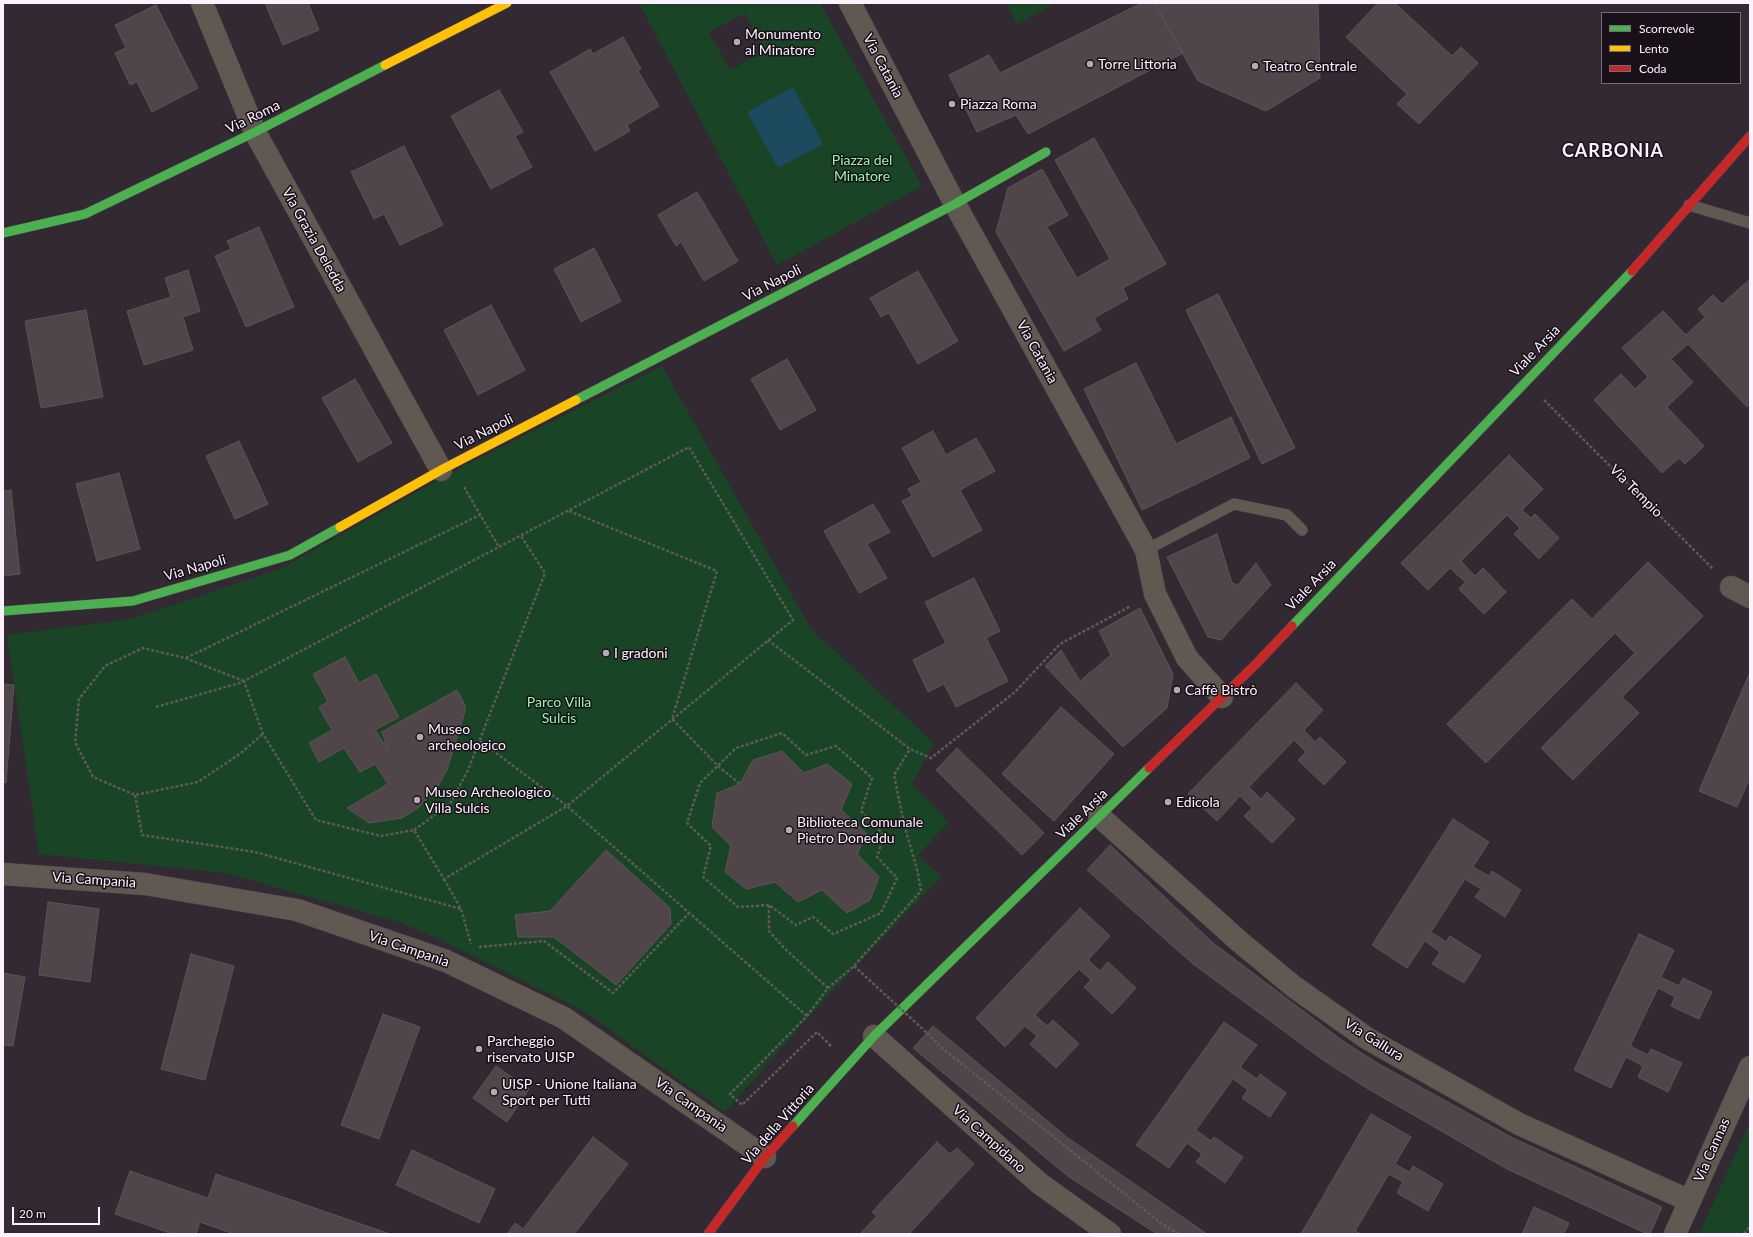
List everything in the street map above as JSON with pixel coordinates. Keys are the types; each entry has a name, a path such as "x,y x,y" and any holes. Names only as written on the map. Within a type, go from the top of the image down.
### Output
{"street":[{"name":"Via Grazia Deledda","path":"202,3 255,132 446,468"},
{"name":"Via Roma","path":"3,233 85,214 255,132 507,3"},
{"name":"Via Catania","path":"850,3 955,204 1146,550 1155,594 1187,658 1222,697"},
{"name":"Viale Arsia","path":"874,1036 1222,697 1637,266 1750,136"},
{"name":"Via Napoli","path":"3,611 133,601 290,555 446,468 955,204 1046,152"},
{"path":"1731,587 1750,597"},
{"name":"Via Gallura","path":"1100,816 1245,947 1293,986 1368,1039 1520,1124 1690,1201"},
{"name":"Via Campania","path":"3,874 145,884 297,910 446,961 564,1018 766,1157"},
{"name":"Via della Vittoria","path":"708,1234 766,1157 874,1036"},
{"name":"Via Campidano","path":"874,1036 1039,1183 1110,1234"},
{"name":"Via Cannas","path":"1675,1234 1750,1067"}],"lane":[{"path":"1690,205 1750,223"},
{"path":"1146,550 1234,504 1288,515 1302,530"}],"path":[{"name":"Via Tempio","path":"1526,381 1731,587"},
{"path":"156,707 244,681 689,447 793,620 567,806 444,879"},
{"path":"446,468 480,515 499,547"},
{"path":"568,511 717,571 672,720"},
{"path":"185,658 480,515"},
{"path":"263,734 241,753 198,782 134,795 93,777 75,742 79,699 105,666 143,648 185,658 244,681 263,734 316,820 381,836 414,830 450,804 468,770 545,573 521,536"},
{"path":"768,640 910,749 931,758 1015,692 1060,644 1155,594"},
{"path":"672,720 718,766 740,784"},
{"path":"782,733 806,755 836,746 872,778 862,811 884,835 877,857 897,878 881,913 833,934 813,917 796,925 770,905 738,907 703,877 711,846 688,823 700,783 736,748 782,733"},
{"path":"480,741 567,806 807,1016"},
{"path":"849,1064 817,1032 742,1105 730,1094 807,1016 828,988 854,966 921,891 918,873 904,824 894,775 910,749"},
{"path":"134,795 142,835 255,852 461,909"},
{"path":"414,830 461,909 472,947 544,941 613,993 688,913"},
{"path":"770,905 769,931 784,948 828,988"},
{"path":"854,966 943,1049 1162,1224 1179,1234"},
{"path":"1744,1234 1750,1226"}],"green space":[{"name":"Piazza del Minatore","path":"639,3 820,3 922,186 777,265","holes":["745,13 765,51 730,70 709,32"]},
{"path":"1006,3 1057,3 1017,24"},
{"name":"Parco Villa Sulcis","path":"662,366 811,629 934,743 912,784 949,822 918,855 941,877 833,990 725,1112 582,1010 438,939 402,923 225,873 39,854 7,635 131,619 280,569 456,470"},
{"path":"1750,1122 1750,1234 1699,1234"}],"water":[{"path":"793,87 823,144 778,168 747,112"}],"building":[{"path":"265,3 308,3 319,30 283,45"},
{"name":"Torre Littoria","path":"1142,3 1154,3 1183,53 1028,134 1016,115 977,132 949,75 989,55 1000,73"},
{"name":"Teatro Centrale","path":"1154,3 1318,3 1320,78 1266,111 1198,81"},
{"path":"1378,3 1395,3 1452,56 1461,47 1478,63 1419,124 1397,104 1407,94 1346,37"},
{"path":"156,5 198,88 152,112 137,82 130,85 115,53 126,48 115,25"},
{"path":"623,37 641,69 638,71 659,106 627,125 630,131 595,151 550,72 590,49 593,54"},
{"path":"499,90 523,132 515,136 532,167 491,189 451,116"},
{"path":"1094,138 1166,264 1123,288 1128,299 1094,318 1101,330 1064,351 996,232 1008,188 1042,169 1068,215 1047,227 1077,278 1110,259 1055,160"},
{"path":"404,146 443,225 400,245 384,214 374,219 351,172"},
{"path":"697,192 738,261 704,281 681,242 676,246 658,215"},
{"path":"259,227 294,307 246,327 215,256 231,249 227,241"},
{"path":"594,248 621,301 581,322 554,269"},
{"path":"188,270 200,311 183,317 193,350 144,365 127,311 171,297 165,278"},
{"path":"918,271 958,341 918,364 889,313 881,317 870,298"},
{"path":"1750,279 1750,404 1747,407 1688,344 1671,359 1693,382 1667,407 1704,446 1685,464 1679,458 1662,473 1594,400 1621,374 1635,389 1648,377 1622,348 1663,311 1686,335 1705,317 1698,309 1713,295 1722,304"},
{"path":"1218,294 1295,448 1262,464 1186,310"},
{"path":"491,305 525,370 478,395 444,330"},
{"path":"86,310 103,397 41,408 25,321"},
{"path":"787,359 816,410 780,430 751,379"},
{"path":"1136,363 1176,444 1231,417 1250,458 1142,510 1084,389"},
{"path":"355,379 392,443 358,462 322,398"},
{"path":"933,431 946,455 976,438 995,471 960,490 982,530 933,557 902,501 912,496 908,489 921,482 902,448"},
{"path":"239,441 268,504 235,519 206,456"},
{"path":"1509,455 1543,489 1522,510 1531,518 1535,514 1559,538 1539,559 1514,534 1520,528 1507,515 1461,561 1475,576 1483,568 1506,592 1484,614 1459,589 1465,582 1450,568 1428,590 1401,563"},
{"path":"119,473 140,549 97,561 76,484"},
{"path":"11,490 20,574 3,576 3,491"},
{"path":"873,504 890,532 867,544 887,578 859,593 824,531"},
{"path":"1217,534 1232,583 1238,585 1256,563 1271,585 1221,640 1208,637 1167,557"},
{"path":"1648,562 1703,616 1622,697 1639,713 1573,780 1541,748 1635,653 1615,633 1486,763 1447,724 1572,599 1592,619"},
{"path":"974,578 1000,631 986,638 1008,681 956,707 944,684 928,692 913,660 946,643 925,602"},
{"path":"1140,608 1173,674 1167,708 1123,747 1045,666 1061,650 1080,681 1111,655 1099,631"},
{"name":"Museo archeologico","path":"345,657 359,683 376,674 399,717 375,730 388,750 382,732 457,690 465,705 465,711 447,770 436,790 418,808 402,818 369,823 347,808 388,784 375,764 360,772 344,748 319,762 309,743 332,730 319,707 328,702 313,674"},
{"path":"1750,672 1750,781 1749,780 1737,807 1699,791"},
{"path":"1296,683 1323,710 1304,730 1315,742 1320,737 1346,762 1324,785 1298,760 1306,752 1294,740 1249,787 1261,799 1267,792 1295,819 1272,843 1244,816 1252,808 1240,796 1217,821 1188,794"},
{"path":"3,684 14,685 6,783 3,782"},
{"path":"1061,707 1114,754 1054,821 1002,774"},
{"path":"957,748 1044,833 1022,855 936,770"},
{"name":"Biblioteca Comunale Pietro Doneddu","path":"782,751 804,773 827,764 852,784 841,810 867,834 857,854 879,877 870,900 847,913 822,890 798,902 775,882 746,889 725,872 731,846 712,827 717,793 740,784 753,760"},
{"path":"1453,819 1489,842 1473,867 1489,876 1492,871 1521,890 1505,917 1475,897 1481,889 1465,879 1431,932 1446,942 1450,936 1481,956 1464,983 1432,964 1440,952 1425,941 1407,968 1372,945"},
{"path":"1110,845 1212,942 1343,1041 1379,1064 1511,1137 1662,1207 1650,1234 1647,1234 1507,1169 1365,1087 1323,1060 1193,964 1087,870"},
{"path":"606,850 670,908 671,924 616,985 554,937 518,937 515,915 550,911"},
{"path":"48,902 99,909 90,982 39,975"},
{"path":"1080,908 1110,936 1088,960 1100,971 1108,962 1136,988 1112,1014 1084,987 1091,980 1079,969 1035,1015 1047,1026 1053,1020 1079,1044 1056,1068 1030,1044 1037,1036 1025,1026 1005,1047 976,1018"},
{"path":"1639,934 1674,950 1661,977 1679,986 1683,978 1712,992 1699,1019 1671,1006 1675,997 1658,988 1630,1046 1648,1055 1651,1049 1682,1063 1668,1092 1638,1077 1643,1066 1626,1057 1611,1088 1574,1070"},
{"path":"191,954 234,966 205,1080 161,1069"},
{"path":"3,973 25,977 13,1046 3,1045"},
{"path":"383,1014 420,1027 379,1139 341,1125"},
{"path":"1224,1022 1257,1045 1240,1067 1257,1079 1260,1074 1286,1093 1270,1117 1242,1098 1248,1090 1233,1079 1196,1130 1211,1141 1214,1137 1243,1157 1225,1183 1196,1162 1202,1154 1187,1143 1169,1168 1136,1145"},
{"path":"933,1026 1068,1138 1207,1234 1157,1234 1069,1177 913,1048"},
{"path":"496,1066 529,1089 507,1122 473,1098"},
{"path":"1371,1114 1411,1137 1395,1164 1409,1172 1413,1166 1443,1184 1428,1211 1397,1193 1403,1182 1389,1174 1355,1231 1361,1234 1301,1234"},
{"path":"593,1137 628,1164 574,1234 507,1234 515,1223 523,1229"},
{"path":"937,1142 950,1154 957,1148 974,1164 909,1234 860,1234 877,1216 872,1212"},
{"path":"412,1150 495,1189 479,1223 396,1185"},
{"path":"130,1171 208,1198 216,1174 390,1234 234,1234 200,1222 196,1234 173,1234 115,1214"},
{"path":"1534,1207 1569,1223 1564,1234 1522,1234"}],"traffic: fast":[{"path":"3,233 85,214 255,132 385,65"},
{"path":"576,400 955,204 1046,152"},
{"path":"1292,626 1632,271"},
{"path":"3,611 133,601 290,555 340,527"},
{"path":"793,1126 874,1036 1149,768"}],"traffic: slow":[{"path":"385,65 507,3"},
{"path":"340,527 441,470 576,400"}],"traffic: jam":[{"path":"1632,271 1750,136"},
{"path":"1149,768 1255,665 1292,626"},
{"path":"708,1234 765,1157 793,1126"}],"place":[{"name":"Monumento al Minatore","path":"737,42"},
{"name":"Torre Littoria","path":"1090,64"},
{"name":"Teatro Centrale","path":"1255,66"},
{"name":"Piazza Roma","path":"952,104"},
{"name":"I gradoni","path":"606,653"},
{"name":"Caffè Bistrò","path":"1177,690"},
{"name":"Museo archeologico","path":"420,737"},
{"name":"Museo Archeologico Villa Sulcis","path":"417,800"},
{"name":"Edicola","path":"1168,802"},
{"name":"Biblioteca Comunale Pietro Doneddu","path":"789,830"},
{"name":"Parcheggio riservato UISP","path":"479,1049"},
{"name":"UISP - Unione Italiana Sport per Tutti","path":"494,1092"}],"district":[{"name":"CARBONIA","path":"1613,151"}]}
